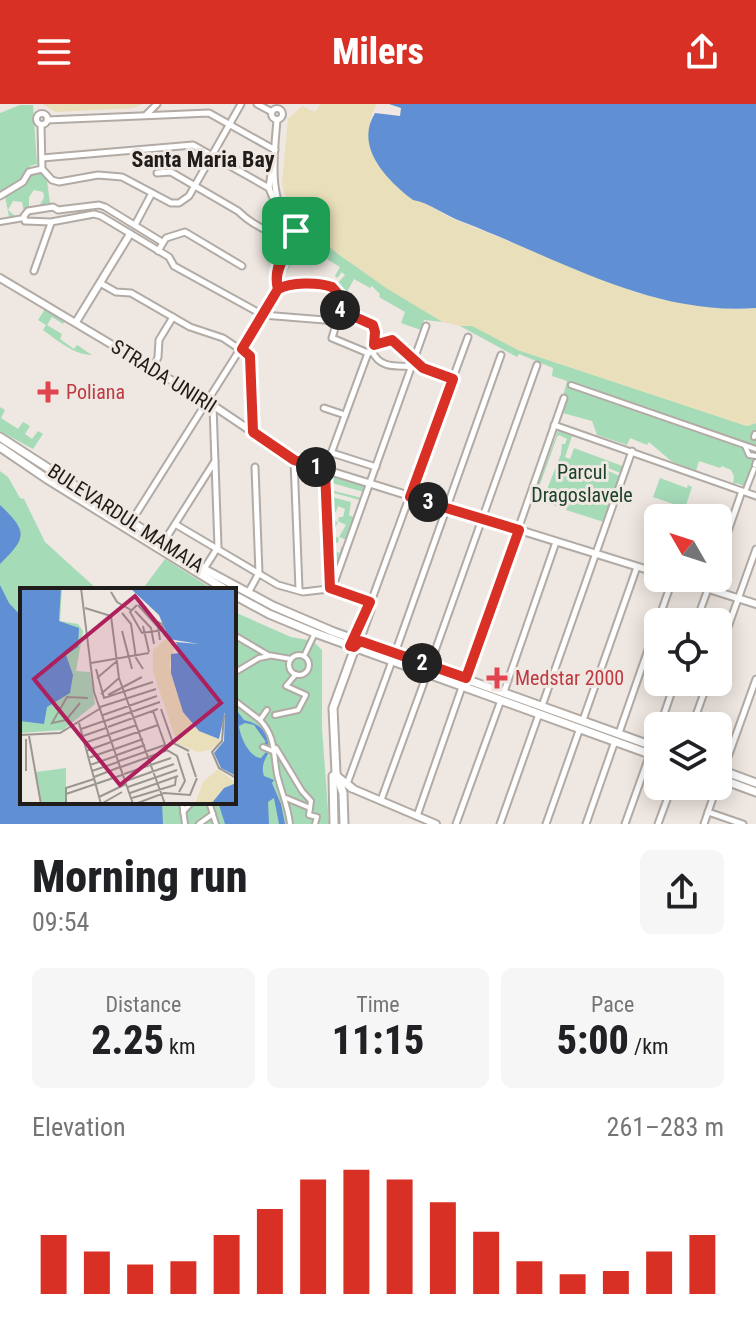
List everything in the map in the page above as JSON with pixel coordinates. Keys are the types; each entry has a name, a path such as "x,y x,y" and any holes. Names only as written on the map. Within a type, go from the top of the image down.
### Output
{"main road":[{"name":"BULEVARDUL MAMAIA","path":"0,437 247,594 354,643 428,670 474,692 506,700 505,695"},
{"name":"BULEVARDUL MAMAIA","path":"0,447 223,588"},
{"path":"47,479 50,474 65,480"},
{"name":"BULEVARDUL MAMAIA","path":"236,596 315,633 354,643"},
{"path":"334,824 344,788 336,773 333,708 354,643"},
{"path":"344,824 344,788 329,708 354,643"},
{"name":"BULEVARDUL MAMAIA","path":"428,670 466,678 579,725 644,748"},
{"name":"BULEVARDUL MAMAIA","path":"579,725 581,722 609,729 617,737"},
{"path":"732,780 756,783"},
{"path":"732,783 756,792"}],"street":[{"path":"146,116 157,104"},
{"path":"47,120 46,115 39,114 36,120 41,125 42,169 52,180 110,175 132,180 171,203 179,203 189,196 241,104"},
{"path":"257,104 272,112 276,109 281,111 281,117 277,120 274,188 279,206 294,231 278,266 278,289"},
{"path":"41,125 47,120 209,113 275,150"},
{"path":"42,158 193,145 269,188"},
{"path":"274,158 269,188 289,238"},
{"path":"0,196 18,186 29,172 42,169"},
{"path":"157,173 171,172 238,211 244,218 277,236 289,238"},
{"path":"135,225 152,193"},
{"path":"24,218 28,211 99,205 162,242"},
{"path":"0,222 24,218 25,221 51,222 94,214 169,257 174,266 263,315 355,317 373,325 375,332 371,350 325,470 330,588"},
{"path":"34,271 51,222"},
{"path":"158,251 162,242 172,234 185,232 242,266"},
{"path":"76,322 130,234"},
{"name":"STRADA UNIRII","path":"0,278 210,404 294,460 644,569"},
{"path":"100,283 116,292 131,293 190,327 223,338 250,356 253,432"},
{"path":"131,522 210,404 278,289 283,286 332,287 339,295 339,318 332,338 371,350 379,362 386,365 423,368 453,379"},
{"path":"153,369 158,357 159,340 173,317"},
{"path":"175,524 278,585 303,592 330,588 426,326"},
{"path":"354,643 468,337"},
{"path":"371,350 392,340 423,368"},
{"path":"436,824 364,793 344,788 501,355"},
{"path":"381,800 537,365"},
{"path":"571,385 744,445 754,442"},
{"path":"466,678 564,398"},
{"path":"204,569 218,547 210,404"},
{"path":"324,408 345,415"},
{"path":"554,425 756,496"},
{"path":"732,523 755,463 744,445"},
{"path":"500,824 632,451"},
{"path":"332,453 376,467"},
{"path":"294,460 299,589"},
{"path":"163,543 215,461"},
{"path":"247,594 259,573 255,467"},
{"path":"456,824 505,695 556,542"},
{"path":"732,617 756,549"},
{"path":"546,824 637,567"},
{"path":"330,588 370,602"},
{"path":"586,824 669,592"},
{"path":"718,592 756,604"},
{"path":"275,715 298,710 306,695 286,686 296,674 305,673 308,667 304,656 315,633"},
{"path":"236,636 271,656"},
{"path":"236,672 259,658 291,659 304,656"},
{"path":"291,659 289,666 296,674"},
{"path":"732,743 756,679"},
{"path":"417,816 462,687"},
{"path":"236,702 268,729 290,824"},
{"path":"260,720 267,710"},
{"path":"263,747 274,749 311,801 309,815 317,817 315,824"},
{"path":"625,824 644,778"},
{"path":"343,799 364,793"},
{"path":"286,798 310,808"},
{"path":"658,824 667,800"},
{"path":"704,824 712,800"},
{"path":"182,804 185,824"},
{"path":"183,812 190,804"},
{"path":"210,804 216,824"},
{"path":"708,812 739,823"},
{"path":"199,824 213,814"}],"green space":[{"path":"20,105 33,105 37,164 30,166 18,185 0,194 0,113"},
{"path":"40,173 47,181 50,203 40,205 43,192 34,190 29,197 29,208 24,212 22,202 13,201 8,210 15,216 9,217 5,196 22,186 30,174"},
{"path":"311,230 338,254 443,322 424,320 421,330 401,323 405,312 379,297 380,294 372,286 370,288 354,279 347,292 336,285 345,275 342,272 337,278 335,276 340,267 325,258 299,251 279,284 280,267 289,245 304,242"},
{"path":"45,309 64,322 52,317 47,325 62,334 60,339 74,349 77,345 92,355 72,350 43,330 46,325 38,320"},
{"path":"472,325 518,350 747,426 756,423 756,473 749,472 745,486 733,485 731,470 722,466 699,461 696,471 671,461 649,442 647,445 630,438 627,445 597,435 592,421 559,412 567,381 552,376 553,368 519,354 517,357 460,326"},
{"path":"0,407 5,410 1,418 18,429 23,422 30,426 25,434 32,439 38,431 43,434 33,449 0,431"},
{"name":"Parcul Dragoslavele","path":"558,431 572,436 565,457 570,459 574,448 625,467 623,474 608,468 606,470 622,477 607,523 566,510 567,506 558,503 556,506 536,499 538,494 544,496 562,444 567,439 557,437 536,489"},
{"path":"0,471 24,499 45,542 96,588 20,588 20,804 236,804 236,612 291,637 313,641 322,650 322,728 329,824 0,824"},
{"path":"327,475 368,487 364,492 332,483 330,490 362,498 363,501 327,491"},
{"path":"660,478 692,487 686,504 673,504 653,497"},
{"path":"332,497 351,502 349,515 355,518 347,540 339,537 346,525 338,521 345,509 338,506 330,519 338,522 331,535 339,538 338,543 334,542 332,550 340,553 341,547 345,548 340,562 331,559 328,502"},
{"path":"165,559 211,588 143,588"}],"sand":[{"path":"42,104 142,104 133,108 56,112"},
{"path":"321,104 376,104 370,120 400,188 413,200 421,201 451,218 637,293 701,306 756,308 756,423 747,426 518,350 472,326 443,322 386,288 337,253 323,242 319,233 296,221 290,213 282,184 288,119 302,106 315,112"}],"water":[{"path":"389,104 756,104 756,308 717,308 642,294 606,282 413,200 393,183 376,162 368,138 375,113 400,116 401,108"},
{"path":"0,505 15,521 21,534 16,547 0,564"},
{"path":"0,585 9,603 20,615 20,804 162,804 163,824 0,824"},
{"path":"236,710 244,720 256,724 266,734 269,752 263,772 264,776 274,780 272,783 285,824 279,824 274,798 268,802 269,824 225,824 219,804 236,804","holes":["245,723 254,725 266,742 266,752 261,758 257,757 249,751 239,726"]}],"place":[{"name":"Poliana","path":"48,392"},
{"name":"Medstar 2000","path":"497,678"}],"district":[{"name":"Santa Maria Bay","path":"203,159"}],"route":[{"path":"296,231 289,234 290,240 278,266 278,289 242,349 250,356 253,432 294,460 325,470 330,588 370,602 350,646 354,647 360,641 466,678 519,530 410,497 453,379 423,368 392,340 374,345 373,325 367,320 340,316 339,295 332,287 307,285 278,289 276,282 278,266 285,249 290,240 298,239 296,231"}]}
